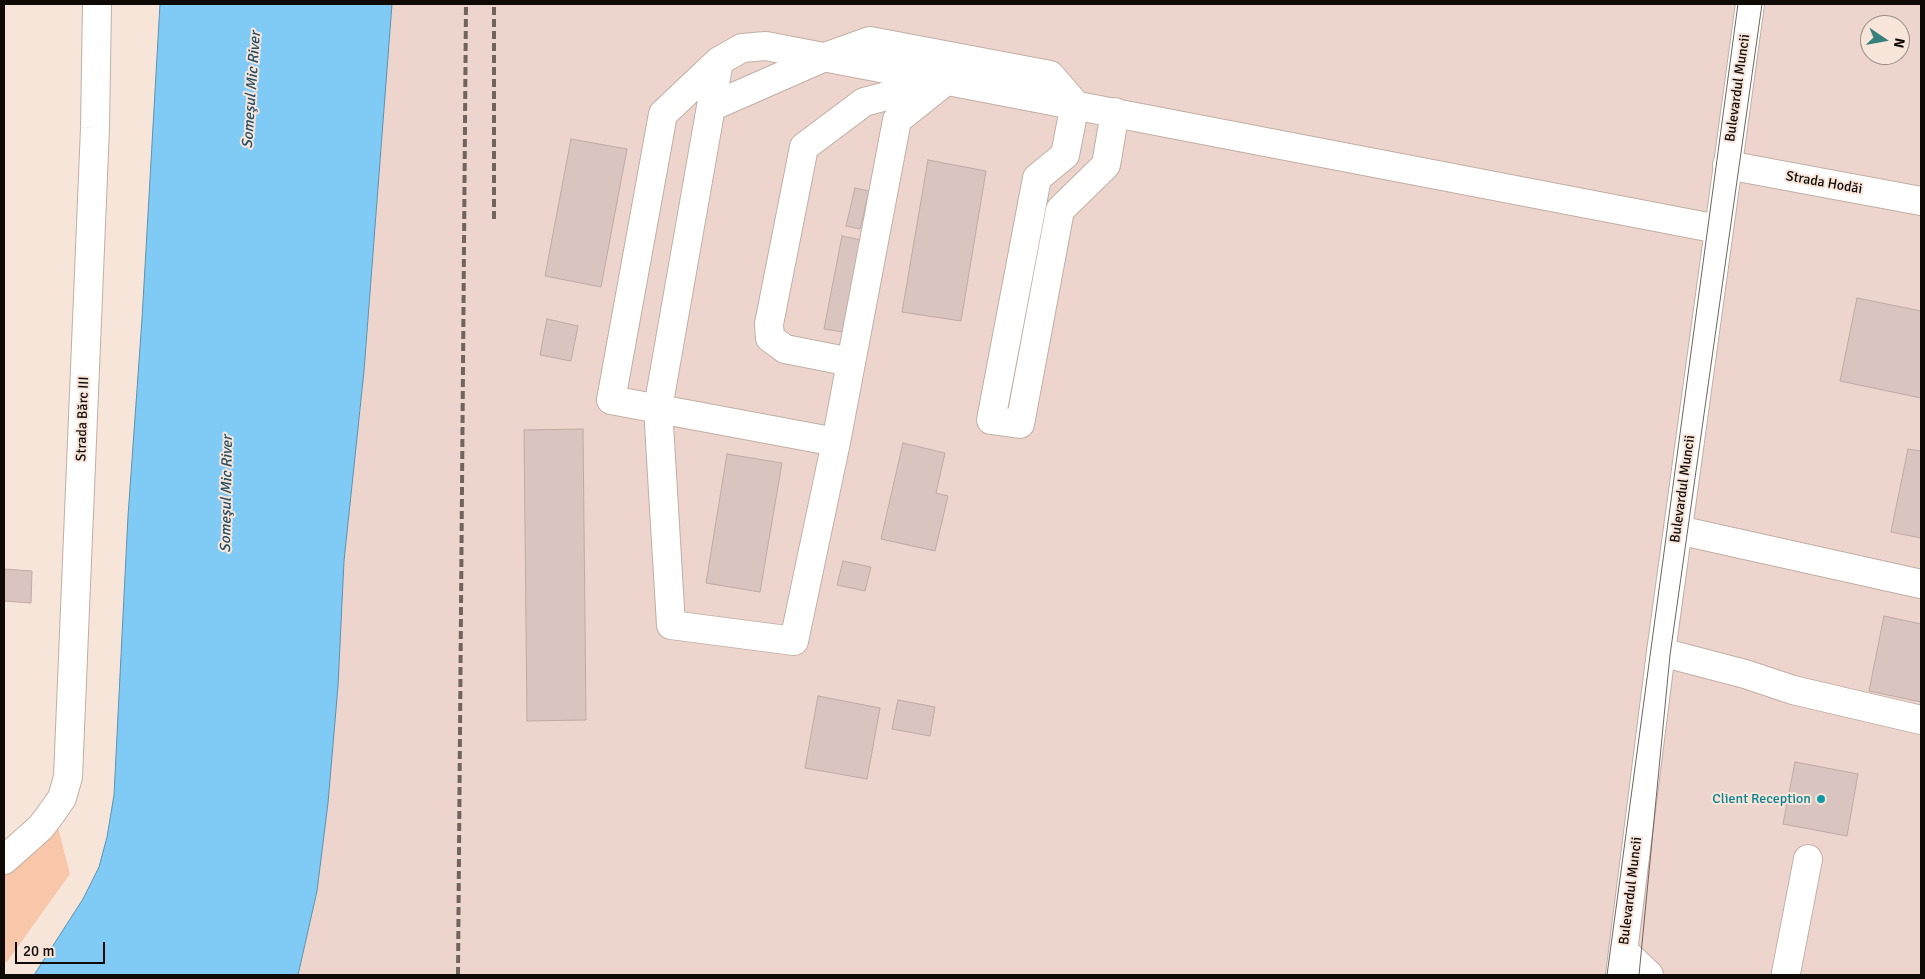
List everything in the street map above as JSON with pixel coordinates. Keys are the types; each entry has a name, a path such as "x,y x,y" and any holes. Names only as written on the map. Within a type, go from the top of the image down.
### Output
{"main road":[{"name":"Strada Bărc III","path":"4,860 41,827 62,798 68,777 95,128 97,4"},
{"name":"Bulevardul Muncii","path":"1622,963 1661,652 1750,4"},
{"path":"711,107 825,57 870,41 1050,75 1075,104"},
{"path":"836,442 611,400 663,114 719,61 742,48 766,46 1718,229"},
{"path":"719,61 658,408 671,625 794,641 836,442 896,120 947,80"},
{"path":"851,362 785,349 770,338 769,324 804,148 864,102 947,80"},
{"path":"1075,104 1065,156 1037,178 991,420 1020,424 1060,210 1106,165 1115,112"},
{"name":"Strada Hodăi","path":"1727,165 1921,200"},
{"path":"1678,530 1921,584"},
{"path":"1661,652 1745,674 1793,690 1921,720"},
{"path":"1786,973 1808,859"},
{"path":"1622,963 1649,975"}],"shaded area":[{"path":"392,4 1921,4 1921,975 298,975 317,891 338,686 344,561 364,371"},
{"path":"56,820 70,874 6,963 4,961 4,876"}],"water":[{"name":"Someşul Mic River","path":"160,4 392,4 364,371 344,561 338,686 328,803 317,891 298,975 34,975 83,899 99,867 107,837 114,795 128,516 142,319"}],"building":[{"path":"571,139 627,149 601,287 545,276"},
{"path":"928,160 986,171 961,321 902,312"},
{"path":"855,188 869,191 860,229 846,226"},
{"path":"842,236 861,240 844,332 824,329"},
{"path":"1857,298 1921,311 1921,398 1840,381"},
{"path":"547,319 578,326 571,361 540,355"},
{"path":"583,429 586,720 527,721 524,430"},
{"path":"903,443 945,453 936,493 948,496 935,551 881,539"},
{"path":"1908,449 1921,451 1921,538 1891,532"},
{"path":"727,454 782,463 760,592 706,583"},
{"path":"843,561 871,567 865,591 837,585"},
{"path":"4,569 32,571 31,603 4,601"},
{"path":"1884,616 1921,624 1921,702 1869,691"},
{"path":"818,696 880,708 867,779 805,768"},
{"path":"898,700 935,707 930,736 892,729"},
{"name":"Client Reception","path":"1795,762 1858,774 1847,836 1783,824"}],"tram line":[{"path":"1607,975 1738,4"},
{"path":"1639,975 1670,655 1762,4"}],"railway":[{"path":"458,975 466,4"},
{"path":"494,4 494,219"}],"place":[{"name":"Client Reception","path":"1821,799"}]}
